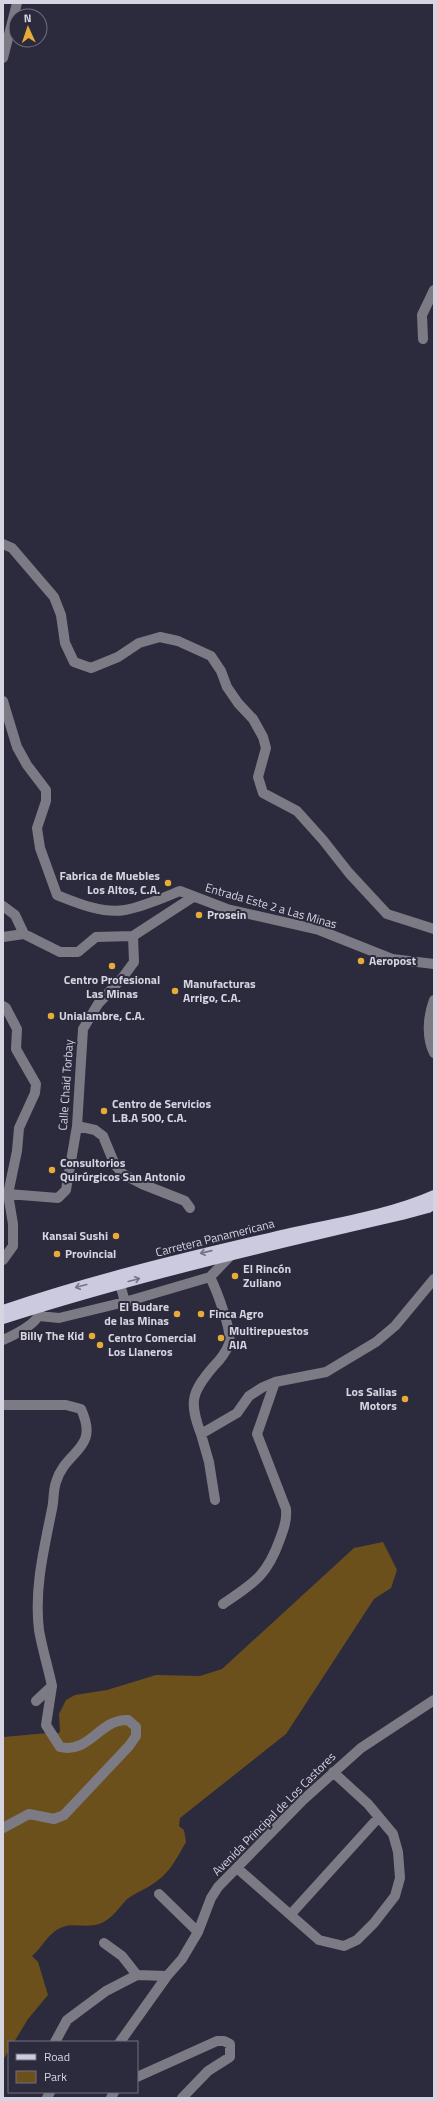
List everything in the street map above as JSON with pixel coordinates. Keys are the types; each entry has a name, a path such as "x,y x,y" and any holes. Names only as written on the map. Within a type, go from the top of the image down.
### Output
{"main road":[{"name":"Carretera Panamericana","path":"3,1310 46,1296 200,1254 400,1208 434,1195"},
{"name":"Carretera Panamericana","path":"3,1319 40,1311 120,1284 233,1253 432,1206"}],"street":[{"path":"3,58 16,3"},
{"path":"423,339 422,315 434,290"},
{"path":"3,544 12,548 54,598 61,615 65,644 74,662 91,668 118,657 139,643 160,637 178,641 211,656 221,671 234,698 253,719 263,737 266,748 258,777 263,793 297,811 323,840 349,873 387,914 434,929"},
{"name":"Entrada Este 2 a Las Minas","path":"3,701 18,747 27,765 46,790 46,801 37,828 40,848 57,895 75,902 101,909 123,910 144,905 180,891 227,909 319,930 392,959 434,964"},
{"path":"3,937 24,934 60,952 69,954 78,952 96,937 133,936 194,897"},
{"path":"3,906 15,915 24,934"},
{"name":"Calle Chaid Torbay","path":"8,1194 58,1198 66,1190 77,1126 83,1030 98,1004 123,977 134,962 133,936"},
{"path":"434,1000 431,1008 429,1035 434,1053"},
{"path":"3,1006 6,1008 17,1029 16,1049 36,1084 35,1093 19,1128 17,1151 8,1194 13,1224 14,1246 3,1260"},
{"path":"77,1126 95,1130 103,1136 115,1165 123,1174 185,1201 190,1208"},
{"path":"3,1340 22,1330 40,1311 59,1318 125,1302 210,1277 233,1253"},
{"path":"210,1277 219,1299 229,1335 229,1344 219,1360 205,1377 194,1397 193,1412 209,1462 215,1500"},
{"path":"201,1434 237,1413 249,1396 263,1387 275,1382 326,1372 376,1342 396,1326 434,1279"},
{"path":"120,1284 125,1302"},
{"path":"222,1604 255,1582 272,1561 287,1518 286,1509 264,1454 258,1434 275,1382"},
{"path":"3,1405 66,1405 81,1409 87,1422 88,1435 78,1450 65,1464 56,1482 42,1556 38,1595 40,1630 52,1686 46,1725 60,1747 77,1748 113,1722 128,1720 136,1727 136,1736 129,1746 64,1815 54,1819 29,1814 3,1828"},
{"path":"36,1701 52,1686"},
{"name":"Avenida Principal de Los Castores","path":"121,2041 167,1976 182,1959 198,1932 211,1898 237,1868 333,1772 361,1748 434,1700"},
{"path":"237,1868 319,1940 344,1946 357,1940 395,1896 400,1878 398,1852 393,1834 379,1817 333,1772"},
{"path":"291,1914 379,1817"},
{"path":"159,1894 198,1932"},
{"path":"104,1944 122,1956 137,1975"},
{"path":"56,2041 67,2020 106,1991 137,1975 167,1976"},
{"path":"138,2078 217,2041 224,2041 230,2044 230,2057 208,2070 182,2098"}],"green space":[{"path":"383,1542 397,1570 391,1588 374,1599 286,1734 180,1818 179,1826 184,1830 186,1842 166,1873 153,1884 126,1900 107,1920 90,1926 67,1926 53,1932 32,1956 38,1962 48,1995 28,2019 15,2041 8,2041 8,2052 3,2060 3,1737 48,1733 51,1737 60,1732 59,1714 66,1700 75,1695 107,1690 156,1675 200,1676 222,1669 354,1548"}],"place":[{"name":"Fabrica de Muebles Los Altos, C.A.","path":"168,883"},
{"name":"Prosein","path":"199,915"},
{"name":"Aeropost","path":"361,961"},
{"name":"Centro Profesional Las Minas","path":"112,966"},
{"name":"Manufacturas Arrigo, C.A.","path":"175,991"},
{"name":"Unialambre, C.A.","path":"51,1016"},
{"name":"Centro de Servicios L.B.A 500, C.A.","path":"104,1111"},
{"name":"Consultorios Quirúrgicos San Antonio","path":"52,1170"},
{"name":"Kansai Sushi","path":"116,1236"},
{"name":"Provincial","path":"57,1254"},
{"name":"El Rincón Zuliano","path":"235,1276"},
{"name":"El Budare de las Minas","path":"177,1314"},
{"name":"Finca Agro","path":"201,1314"},
{"name":"Billy The Kid","path":"92,1336"},
{"name":"Multirepuestos AIA","path":"221,1338"},
{"name":"Centro Comercial Los Llaneros","path":"100,1345"},
{"name":"Los Salias Motors","path":"405,1399"}]}
